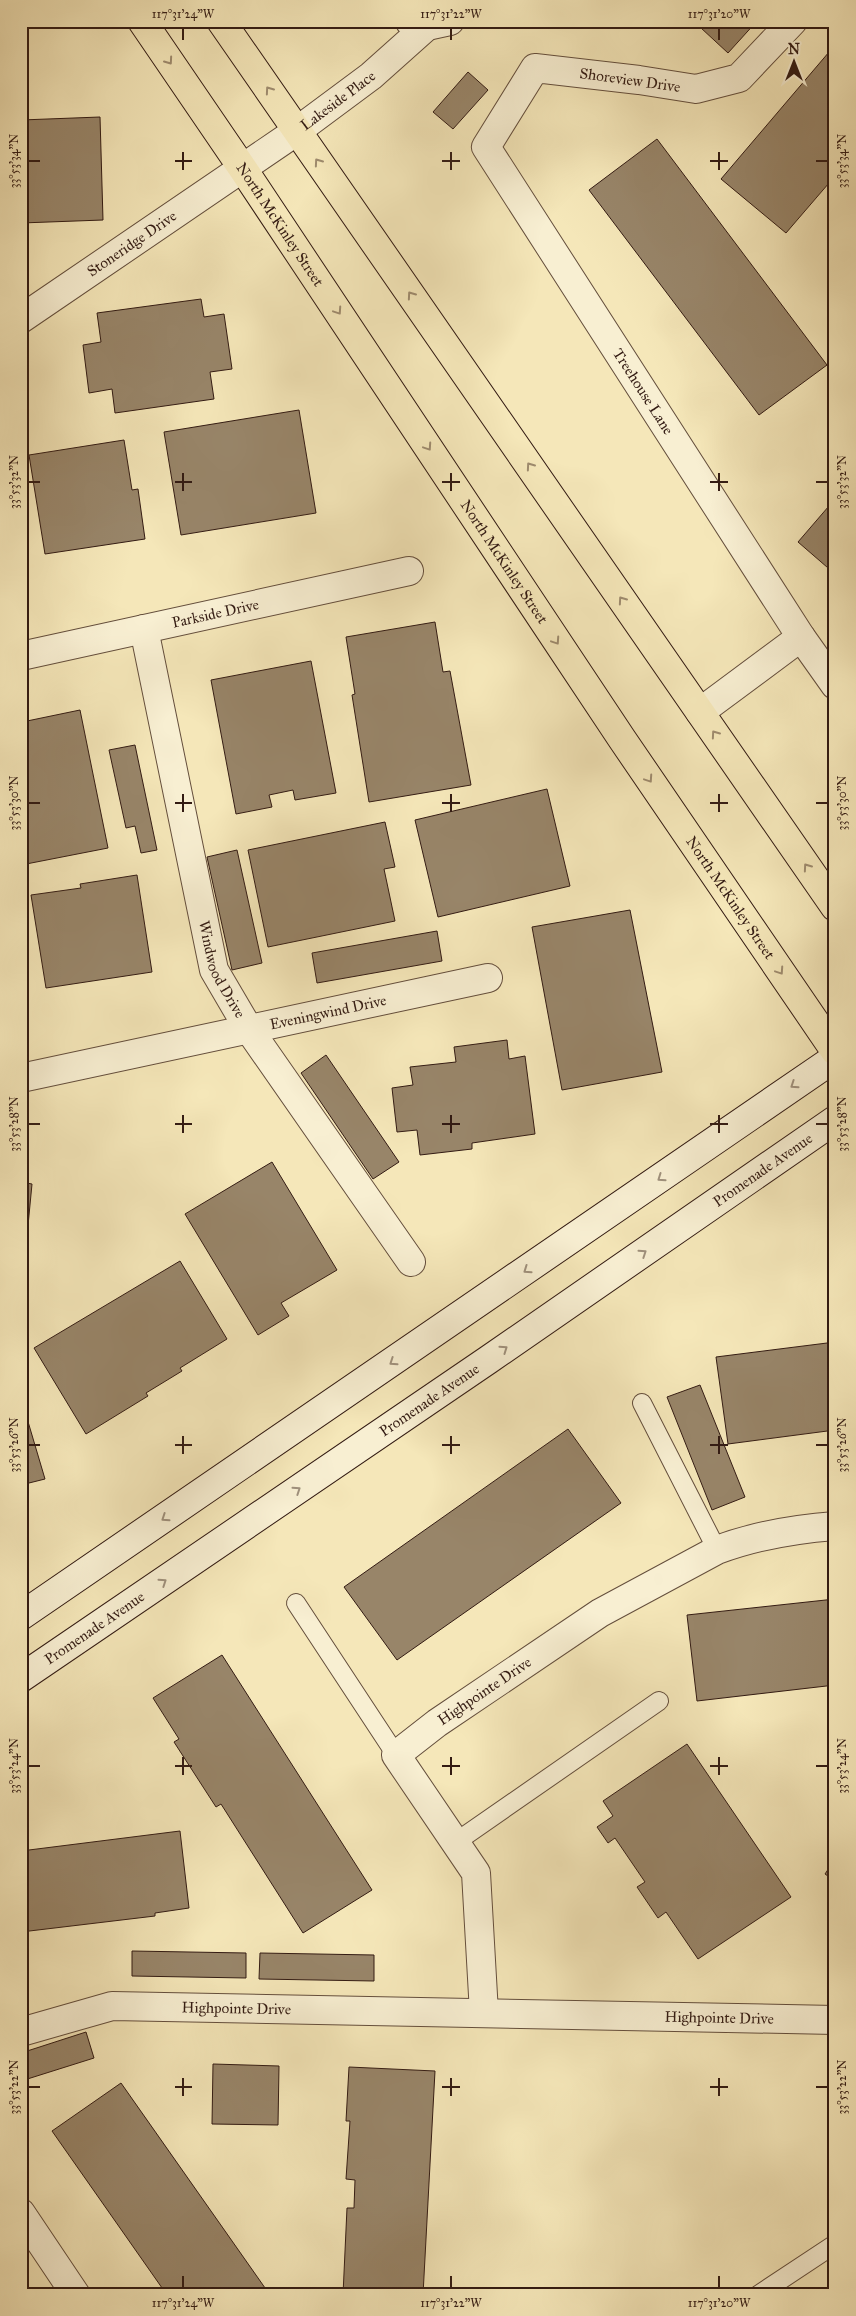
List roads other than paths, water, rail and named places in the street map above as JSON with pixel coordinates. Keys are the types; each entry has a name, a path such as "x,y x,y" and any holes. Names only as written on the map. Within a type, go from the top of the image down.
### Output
{"main road":[{"name":"North McKinley Street","path":"142,21 243,169 622,739 835,1051"},
{"path":"221,21 835,907"}],"street":[{"name":"Shoreview Drive","path":"486,147 535,68 639,80 696,89 739,78 793,21"},
{"name":"Lakeside Place","path":"243,169 371,76 428,23"},
{"name":"Treehouse Lane","path":"486,147 801,637 835,686"},
{"name":"Stoneridge Drive","path":"21,318 243,169"},
{"name":"Parkside Drive","path":"21,656 409,571"},
{"name":"Windwood Drive","path":"144,629 214,970 248,1028 411,1262"},
{"path":"700,712 801,637"},
{"name":"Eveningwind Drive","path":"21,1078 488,978"},
{"path":"21,1616 835,1058"},
{"name":"Promenade Avenue","path":"21,1678 479,1366 835,1120"},
{"name":"Highpointe Drive","path":"396,1754 437,1723 600,1613 717,1550 734,1544 802,1530 835,1526"},
{"path":"396,1754 476,1873 484,2013"},
{"name":"Highpointe Drive","path":"21,2032 112,2006 835,2020"},
{"path":"21,2213 76,2295"}],"lane":[{"path":"642,1403 717,1550"},
{"path":"296,1603 396,1754"},
{"path":"456,1842 659,1701"},
{"path":"758,2295 835,2244"}]}
